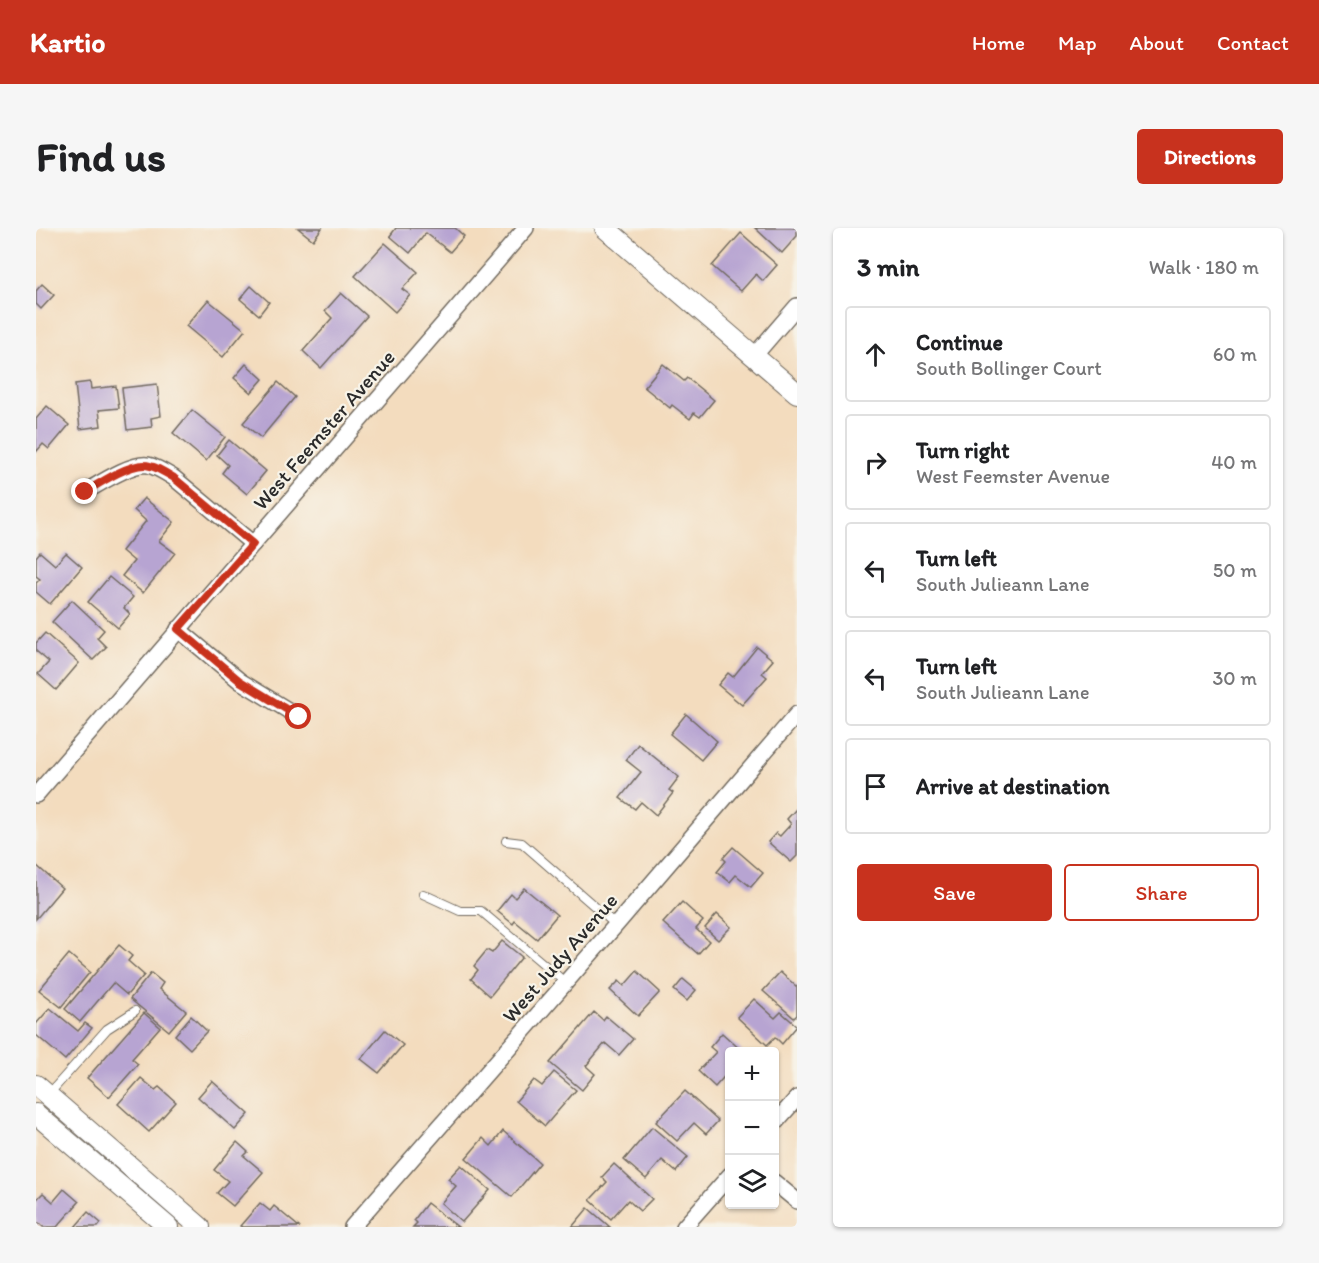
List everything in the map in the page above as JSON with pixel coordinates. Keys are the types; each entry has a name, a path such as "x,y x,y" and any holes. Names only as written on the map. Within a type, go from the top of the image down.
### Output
{"street":[{"name":"West Feemster Avenue","path":"36,795 526,228"},
{"path":"605,228 797,393"},
{"path":"754,356 797,306"},
{"path":"85,492 125,470 145,464 174,478 253,544"},
{"path":"178,629 240,681 299,717"},
{"name":"West Judy Avenue","path":"352,1227 797,714"},
{"path":"42,1090 200,1227"},
{"path":"779,1118 797,1098"},
{"path":"36,1114 168,1227"},
{"path":"684,1227 725,1180"},
{"path":"779,1186 797,1201"}],"lane":[{"path":"506,841 522,843 616,925"},
{"path":"423,894 460,911 481,911 566,982"},
{"path":"42,1090 107,1029 135,1011"}],"building":[{"path":"298,228 322,228 313,240"},
{"path":"396,228 455,228 464,236 450,252 426,233 410,253 390,236"},
{"path":"755,228 797,228 797,236 782,253"},
{"path":"741,233 777,265 763,281 756,274 741,291 712,266"},
{"path":"385,243 418,272 402,289 410,295 395,312 355,276"},
{"path":"42,284 54,295 41,309 36,304 36,291"},
{"path":"251,286 269,302 259,315 240,299"},
{"path":"341,293 367,316 321,368 303,351 332,318 325,311"},
{"path":"208,300 245,330 223,357 186,326"},
{"path":"246,364 263,379 251,393 234,378"},
{"path":"663,364 684,381 687,378 714,400 700,417 694,413 690,419 672,405 670,408 644,387"},
{"path":"90,382 91,389 116,386 119,408 99,410 101,426 80,429 75,384"},
{"path":"278,382 295,397 261,438 243,423"},
{"path":"157,384 161,416 151,418 152,427 127,430 122,388"},
{"path":"47,406 69,425 49,449 43,444 36,452 36,419"},
{"path":"192,410 225,437 206,461 173,433"},
{"path":"229,440 266,471 247,494 222,473 228,465 217,455"},
{"path":"144,498 174,522 159,541 175,553 143,593 122,576 134,561 122,551 146,521 134,510"},
{"path":"40,552 55,565 66,553 82,567 50,604 36,592 36,583 40,579 36,576 36,557"},
{"path":"109,577 133,597 124,608 130,614 118,628 88,602"},
{"path":"72,600 104,630 97,638 106,647 93,660 52,622"},
{"path":"45,633 79,663 56,690 38,674 49,662 36,651 36,643"},
{"path":"757,647 773,660 762,673 767,677 742,705 718,685 728,673 733,677"},
{"path":"686,714 717,741 701,760 670,734"},
{"path":"638,744 679,777 669,790 673,793 656,815 641,802 635,809 620,798 641,772 626,760"},
{"path":"797,808 797,856 791,862 768,842 776,833 780,836 791,824 787,819"},
{"path":"733,847 763,873 751,887 736,875 730,882 717,872 726,861 723,858"},
{"path":"36,865 62,888 36,919"},
{"path":"524,888 557,915 537,939 515,921 513,924 497,911 511,894 515,898"},
{"path":"682,902 703,921 696,929 709,941 698,954 663,923"},
{"path":"717,914 731,927 718,940 705,928"},
{"path":"502,941 522,957 490,996 471,979 478,970 474,966 487,950 492,953"},
{"path":"119,945 132,956 128,961 144,975 127,995 113,983 80,1022 65,1009"},
{"path":"69,954 90,972 61,1007 39,990"},
{"path":"637,971 660,992 638,1016 610,990 619,981 624,986"},
{"path":"780,972 797,987 797,1015 794,1018 763,991"},
{"path":"151,973 163,983 159,989 186,1011 169,1031 130,999"},
{"path":"683,979 696,990 687,1001 674,990"},
{"path":"754,999 775,1018 781,1012 797,1026 782,1044 775,1037 767,1045 737,1017"},
{"path":"50,1008 78,1031 85,1023 92,1028 65,1060 36,1035 36,1024"},
{"path":"594,1012 603,1020 606,1016 633,1039 619,1055 605,1043 586,1066 595,1074 582,1090 550,1063"},
{"path":"144,1013 160,1027 132,1059 138,1064 109,1097 87,1078"},
{"path":"191,1016 207,1031 190,1049 175,1035"},
{"path":"385,1030 403,1045 379,1073 361,1059"},
{"path":"722,1033 737,1047 725,1047 725,1076 715,1087 698,1071 716,1052 710,1047"},
{"path":"554,1072 576,1090 545,1126 516,1101 534,1080 542,1086"},
{"path":"141,1078 155,1090 159,1087 176,1102 149,1132 118,1104"},
{"path":"212,1081 249,1114 235,1130 198,1097"},
{"path":"685,1091 718,1121 706,1134 694,1123 677,1141 656,1122"},
{"path":"652,1127 688,1157 676,1172 662,1160 646,1179 624,1160"},
{"path":"503,1131 540,1163 512,1197 466,1158 483,1138 491,1146"},
{"path":"237,1142 248,1152 244,1156 263,1172 233,1206 217,1193 228,1181 214,1170"},
{"path":"614,1164 652,1199 640,1211 628,1200 611,1219 590,1200 607,1182 602,1177"},
{"path":"461,1165 490,1190 462,1222 441,1203 456,1186 448,1179"},
{"path":"64,1189 79,1202 57,1227 43,1227 39,1223 36,1226 36,1200 43,1193 53,1202"},
{"path":"260,1203 270,1211 274,1206 299,1227 240,1226"},
{"path":"427,1203 458,1227 413,1227 417,1223 414,1220"},
{"path":"588,1208 610,1227 572,1227"},
{"path":"88,1212 101,1223 98,1227 75,1227"}],"route":[{"path":"85,492 125,470 145,464 174,478 253,544 178,629 240,681 299,717"}]}
